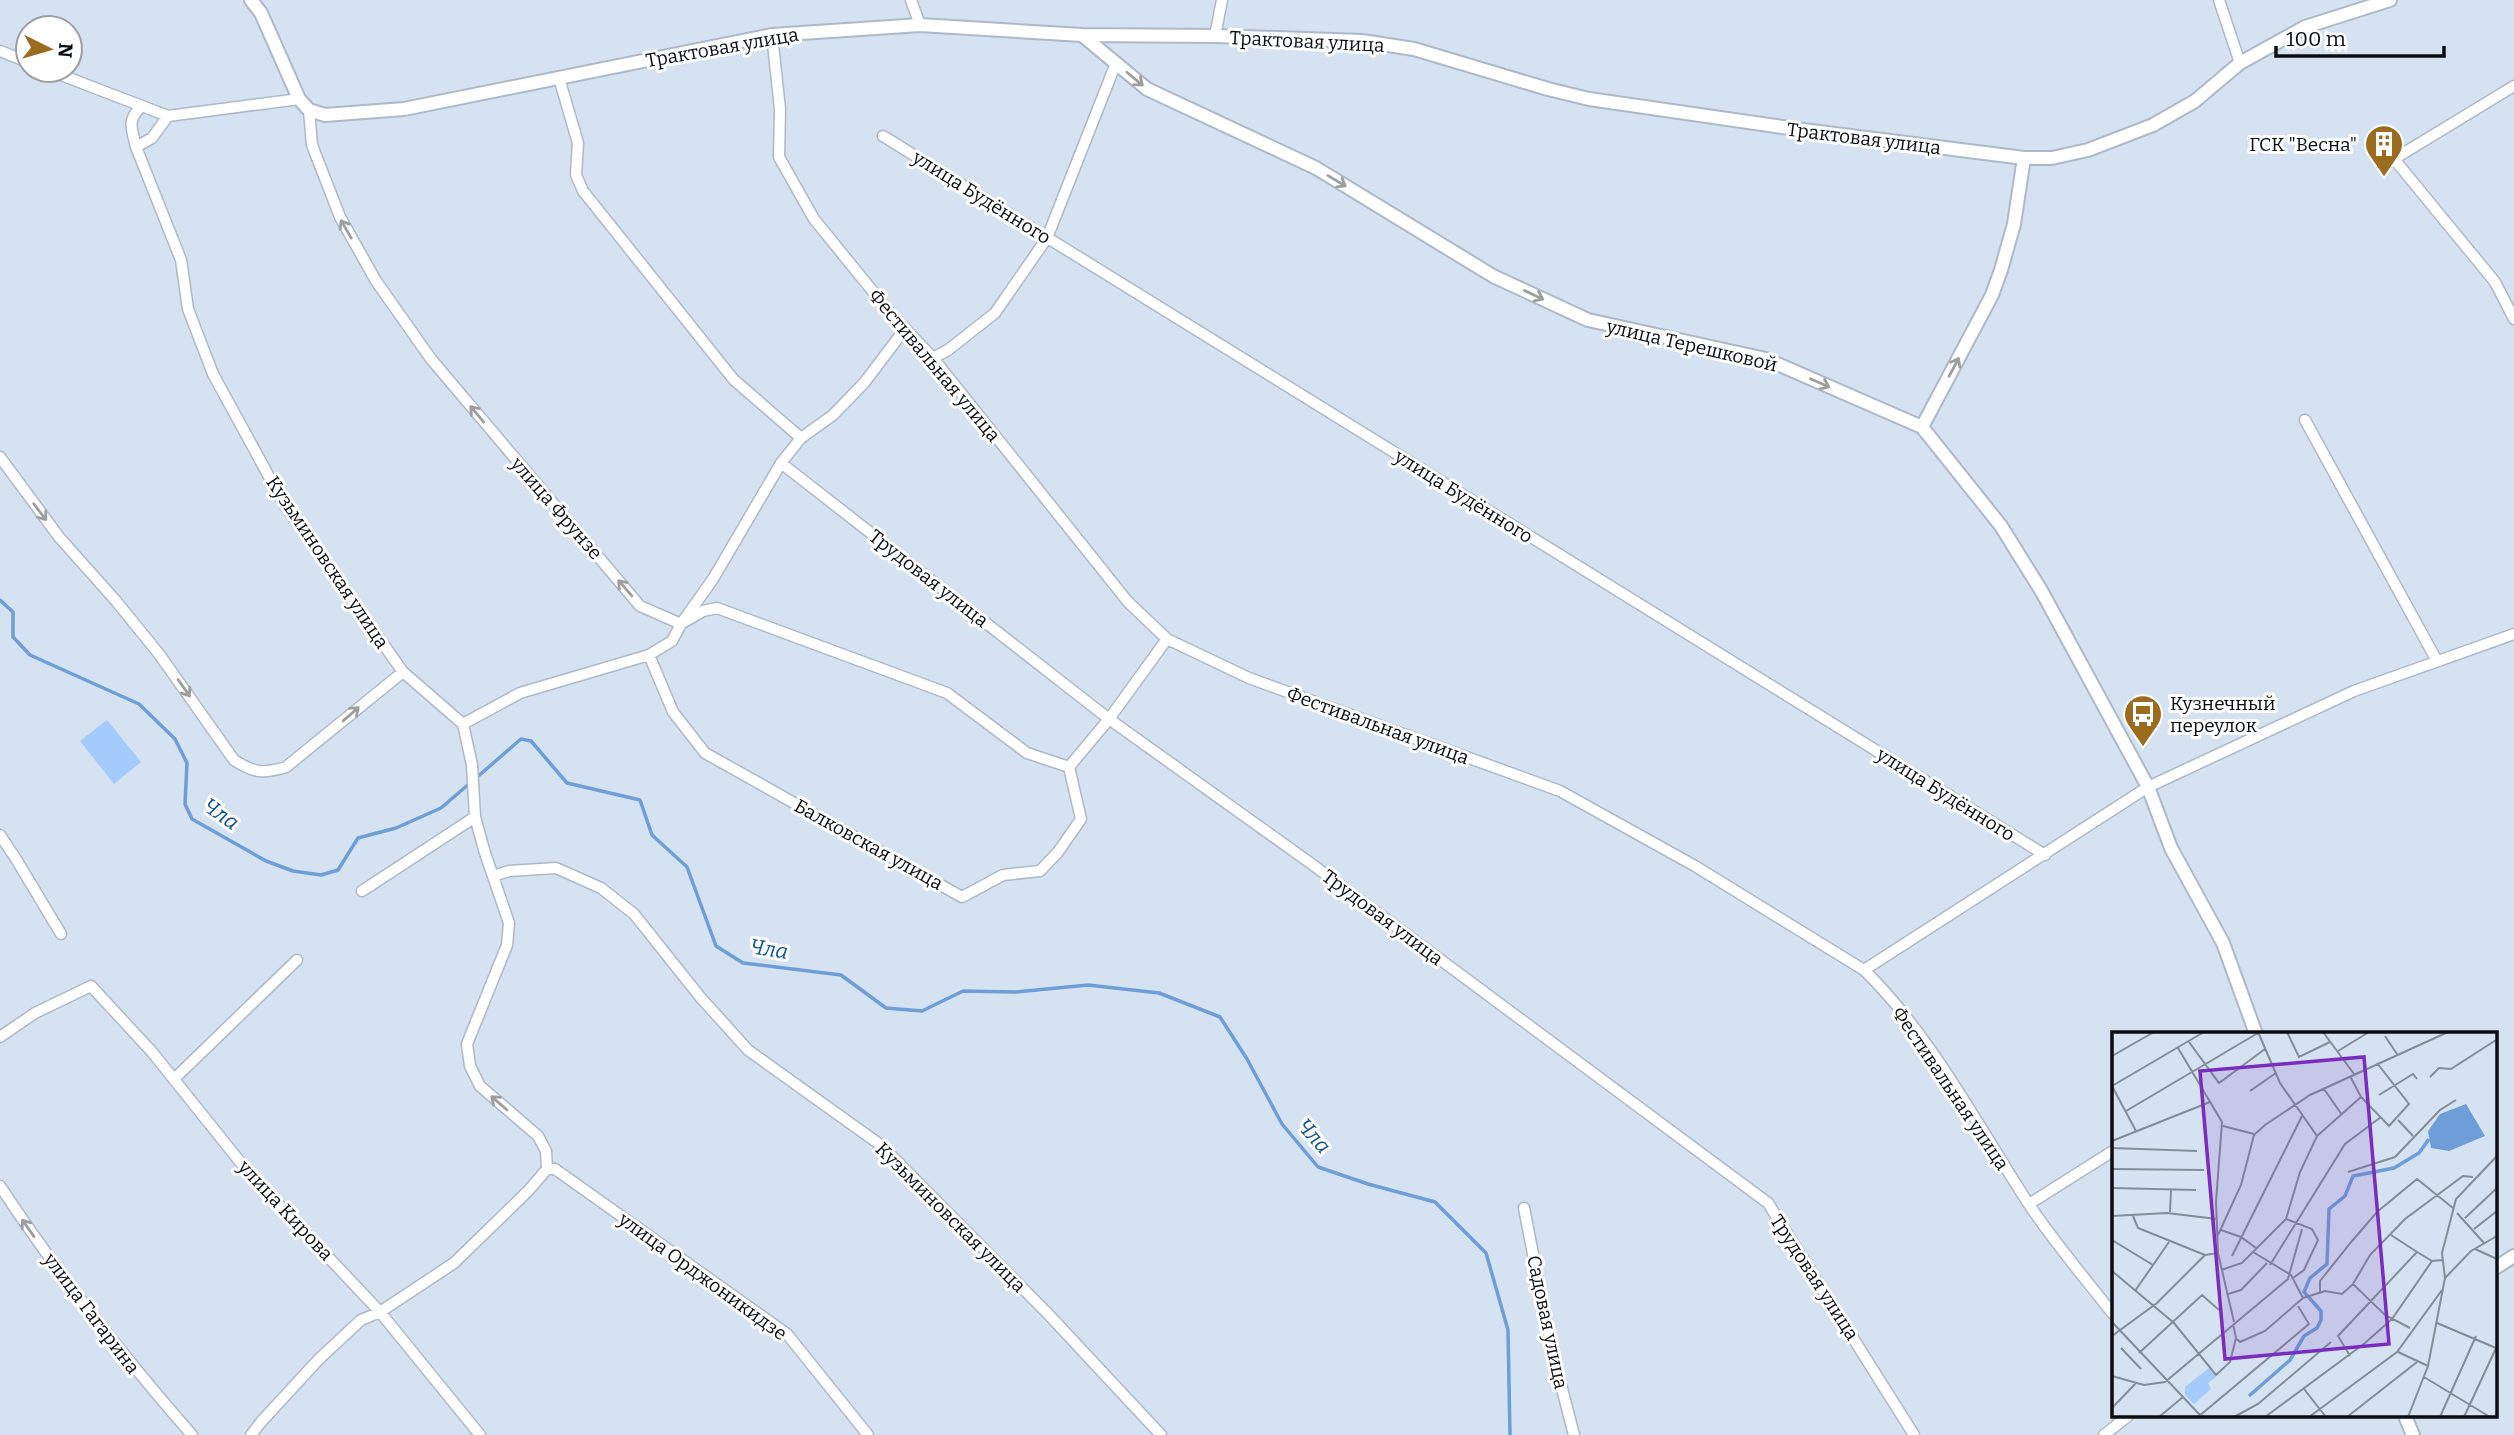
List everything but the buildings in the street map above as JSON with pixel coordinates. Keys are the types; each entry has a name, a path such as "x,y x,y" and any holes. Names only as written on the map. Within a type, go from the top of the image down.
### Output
{"street":[{"path":"251,0 261,13 299,99 309,110"},
{"path":"911,0 920,25"},
{"path":"1215,36 1222,0"},
{"path":"2219,0 2240,64"},
{"name":"Трактовая улица","path":"309,110 326,115 404,109 772,35 920,25 1082,35 1215,36 1375,43 1414,49 1589,99 1803,130 2024,158 2052,158 2088,150 2153,125 2195,101 2240,64 2305,27 2390,0"},
{"name":"Фестивальная улица","path":"772,35 780,109 779,158 814,219 905,329 933,358 1128,602 1167,639 1249,678 1560,791 1695,866 1864,970 1887,993 1945,1073 2029,1204 2112,1313"},
{"name":"улица Терешковой","path":"1082,35 1147,89 1316,168 1493,276 1588,320 1766,359 1922,427 2001,526 2036,582 2148,787 2171,848 2223,943 2255,1032"},
{"path":"933,358 948,350 995,313 1047,237 1116,63"},
{"path":"559,78 578,143 576,175 583,191 734,380 801,438"},
{"path":"84,84 168,116 299,99"},
{"path":"2514,86 2393,159 2495,282 2514,318"},
{"name":"Кузьминовская улица","path":"142,106 133,114 131,124 136,147 181,260 188,309 213,374 284,504 403,672 463,724"},
{"name":"улица Фрунзе","path":"309,110 312,145 340,217 376,281 431,359 640,606 681,624"},
{"path":"136,147 152,138 168,116"},
{"name":"улица Будённого","path":"883,136 2045,855"},
{"path":"1922,427 1992,295 2014,224 2024,158"},
{"path":"251,1435 319,1359 361,1320 380,1312 454,1263 547,1169 546,1151 538,1136 480,1086 470,1066 467,1044 507,945 509,923 475,817 471,765 463,724 520,693 649,654 672,641 713,579 781,463 801,438 833,415 864,383 905,329"},
{"path":"2305,420 2437,661"},
{"path":"0,457 59,537 159,654 234,760 250,771 270,772 286,767 403,672"},
{"name":"Трудовая улица","path":"781,463 1109,719 1313,865 1768,1203 1914,1435"},
{"path":"681,624 703,611 718,608 806,639 947,693 1027,753 1069,767 1109,719 1167,639"},
{"path":"1864,970 2148,787 2354,691 2514,634"},
{"name":"Балковская улица","path":"649,654 673,712 705,753 962,897 1003,875 1040,871 1058,852 1081,819 1069,767"},
{"path":"362,891 475,817"},
{"path":"0,835 61,934"},
{"name":"Кузьминовская улица","path":"493,876 509,870 556,868 601,888 634,914 701,998 748,1051 882,1146 1050,1316 1161,1435"},
{"path":"174,1079 297,960"},
{"name":"улица Кирова","path":"0,1037 36,1013 91,986 174,1079 249,1173 380,1312 480,1435"},
{"path":"2029,1204 2112,1151"},
{"name":"улица Орджоникидзе","path":"547,1169 555,1169 788,1334 868,1435"},
{"name":"улица Гагарина","path":"0,1186 26,1226 126,1360 192,1435"},
{"name":"Садовая улица","path":"1524,1208 1551,1346 1574,1435"},
{"path":"2496,1267 2514,1256"},
{"path":"2104,1435 2125,1418"},
{"path":"2406,1418 2413,1435"}],"shaded area":[{"path":"107,720 141,762 114,784 80,741"}],"waterway":[{"name":"Чла","path":"0,600 13,612 13,637 30,655 139,704 175,739 187,763 185,804 192,819 266,861 293,871 321,875 338,870 358,838 396,828 441,808 470,783"},
{"name":"Чла","path":"476,778 521,739 531,741 567,783 640,800 652,835 687,867 716,946 743,963 841,975 886,1008 922,1011 963,991 1015,992 1088,985 1159,993 1220,1017 1247,1059 1282,1124 1318,1167 1435,1202 1486,1253 1508,1330 1510,1435"}],"place":[{"name":"ГСК \"Весна\"","path":"2384,178"},
{"name":"Кузнечный переулок","path":"2143,748"}]}
